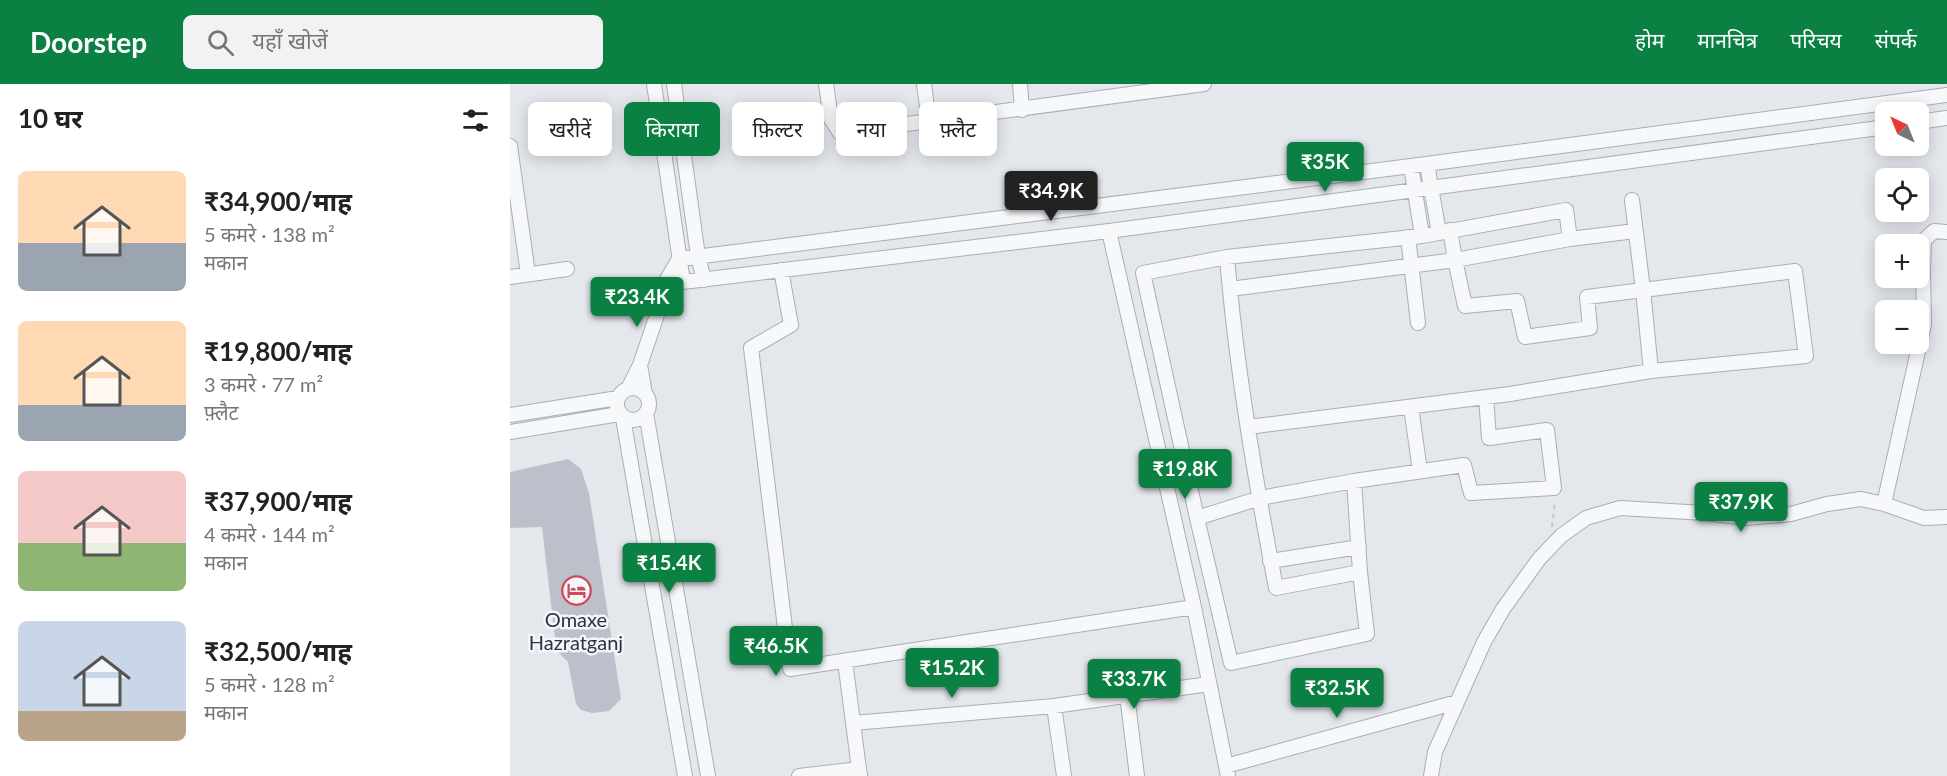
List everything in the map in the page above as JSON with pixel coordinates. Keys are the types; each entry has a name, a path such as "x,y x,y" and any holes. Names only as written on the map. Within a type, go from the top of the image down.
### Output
{"street":[{"path":"654,84 683,282"},
{"path":"674,84 698,256 704,280"},
{"path":"826,84 831,119 840,133 919,123"},
{"path":"924,84 926,102"},
{"path":"1020,84 1022,110"},
{"path":"997,113 1116,90 1204,84"},
{"path":"679,259 1947,95"},
{"path":"1929,120 1947,118"},
{"path":"662,300 683,282 1109,231 1875,128"},
{"path":"510,146 528,274"},
{"path":"1248,427 1486,397 1652,371 1806,356 1795,271 1587,297 1590,328 1525,337 1517,301 1465,306 1455,260 1431,189 1426,164"},
{"path":"1411,166 1415,191 1415,237 1412,267 1418,323"},
{"path":"1632,200 1652,371"},
{"path":"1354,481 1367,634 1231,663 1143,273 1227,257 1415,237 1566,210 1570,239"},
{"path":"1109,231 1194,608 1227,771 1457,702"},
{"path":"1230,289 1412,267 1570,239 1635,231"},
{"path":"1884,504 1924,324 1924,240 1934,231 1947,232"},
{"path":"1227,257 1248,427 1276,588 1360,572"},
{"path":"640,365 645,394 649,403 646,413 708,773 683,776 646,552 621,416 616,403 640,365 667,279 679,259"},
{"path":"510,277 567,269"},
{"path":"781,270 791,326 751,348 789,669 1194,608"},
{"path":"510,415 623,393 636,388 645,394"},
{"path":"1197,518 1260,498 1464,465 1471,493 1554,488 1547,430 1490,438 1486,397"},
{"path":"1411,407 1420,471"},
{"path":"510,432 621,416 633,421 646,413"},
{"path":"1431,776 1435,752 1484,642 1503,609 1539,559 1561,536 1586,518 1620,508 1746,518 1791,514 1827,504 1861,500 1884,504 1924,518 1947,517"},
{"path":"1270,561 1359,547"},
{"path":"646,552 670,550"},
{"path":"799,776 860,772 845,661"},
{"path":"853,723 1054,706 1209,684"},
{"path":"1127,695 1137,776"},
{"path":"1054,706 1064,776"}],"path":[{"path":"1549,549 1555,503 1554,488"}],"building":[{"name":"Omaxe Hazratganj","path":"568,459 581,469 589,493 621,699 609,711 592,713 581,710 576,704 568,662 558,652 542,527 510,528 510,472"}],"place":[{"name":"Omaxe Hazratganj","path":"576,590"}]}
